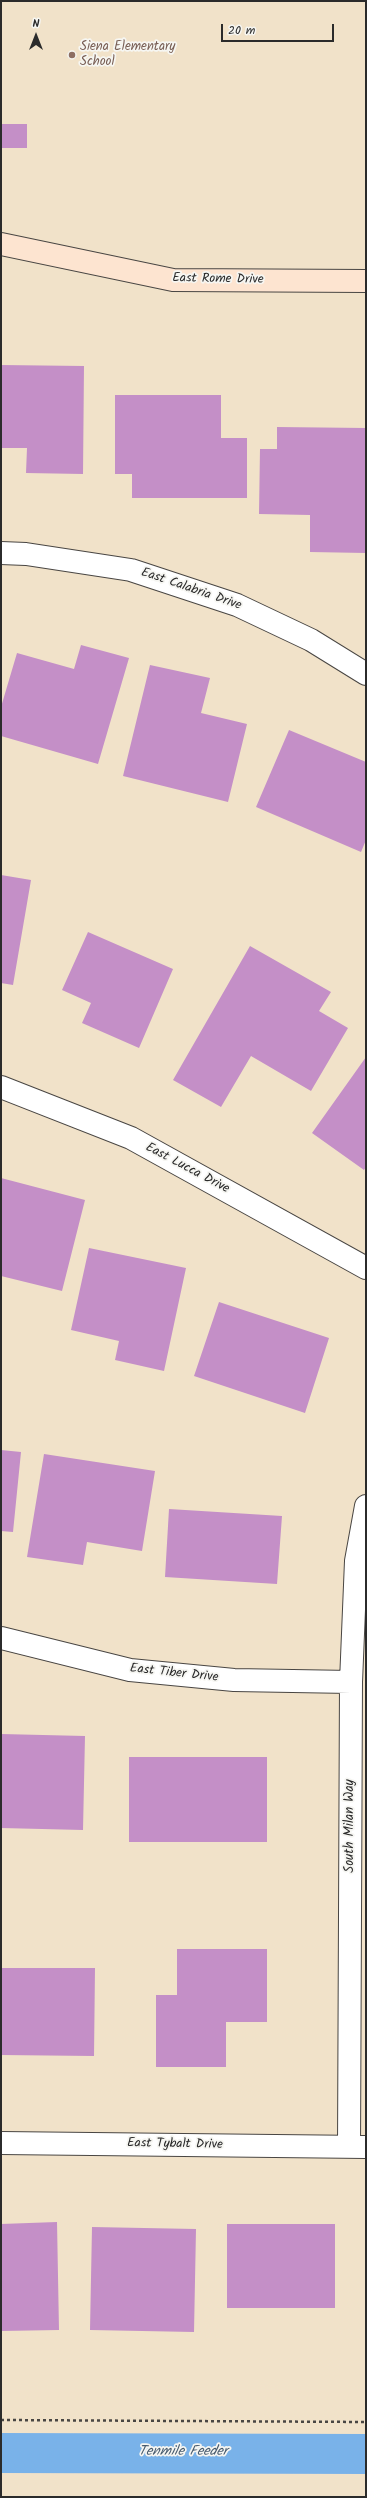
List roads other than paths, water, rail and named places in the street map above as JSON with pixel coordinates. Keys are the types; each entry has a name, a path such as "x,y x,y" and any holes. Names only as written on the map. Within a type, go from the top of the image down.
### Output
{"street":[{"name":"East Rome Drive","path":"1,244 173,280 366,281"},
{"name":"East Calabria Drive","path":"1,553 26,554 132,570 237,605 311,640 366,674"},
{"name":"East Lucca Drive","path":"1,1086 130,1138 366,1268"},
{"name":"South Milan Way","path":"358,2147 351,1682 356,1561 366,1506"},
{"name":"East Tiber Drive","path":"1,1638 130,1670 234,1680 351,1682"},
{"name":"East Tybalt Drive","path":"1,2144 358,2147"}],"waterway":[{"name":"Tenmile Feeder","path":"1,2453 366,2454"}],"place":[{"name":"Siena Elementary School","path":"72,55"}]}
